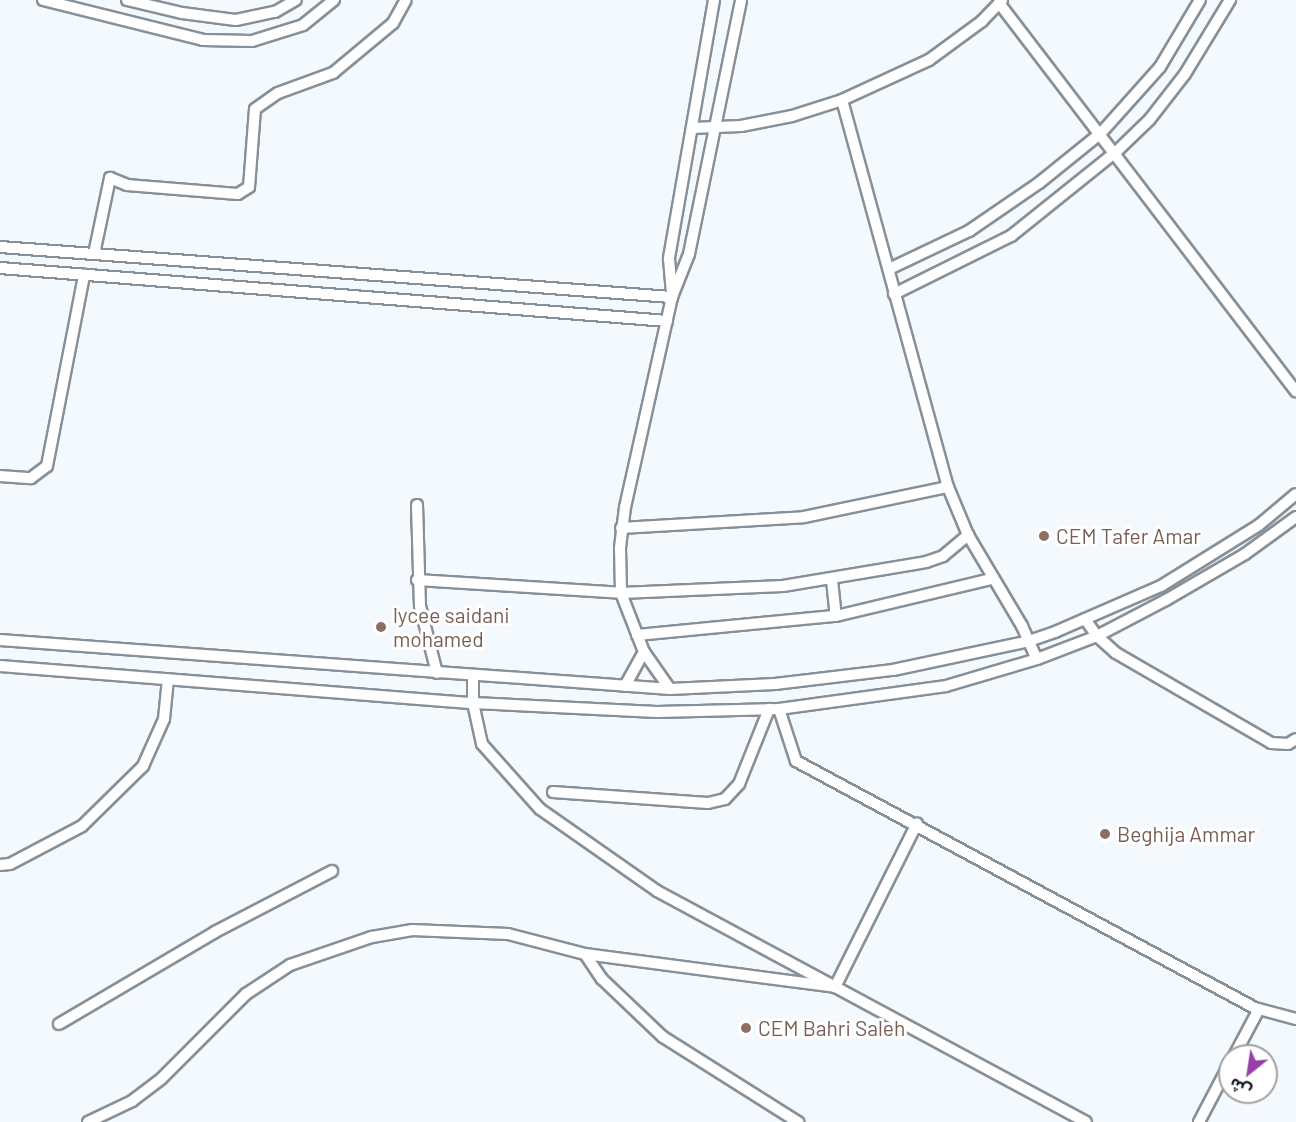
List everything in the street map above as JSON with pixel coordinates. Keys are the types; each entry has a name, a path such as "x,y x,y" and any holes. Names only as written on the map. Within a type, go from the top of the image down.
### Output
{"street":[{"path":"43,0 203,40 252,41 303,25 334,0"},
{"path":"127,0 182,13 236,20 275,12 296,0"},
{"path":"94,254 110,177 127,185 238,194 249,187 255,109 278,93 333,73 393,23 406,0"},
{"path":"672,297 669,259 714,0"},
{"path":"670,689 644,652 621,593 621,528 666,321 672,297 689,254 741,0"},
{"path":"889,269 969,231 1039,183 1101,133 1160,67 1200,0"},
{"path":"894,294 1011,236 1116,152 1150,119 1185,74 1230,0"},
{"path":"692,128 716,129 792,116 842,100 929,60 982,21 1000,2 1296,392"},
{"path":"842,100 948,487 968,535 1037,659"},
{"path":"0,247 672,297"},
{"path":"0,268 666,321"},
{"path":"0,476 31,478 47,466 84,275"},
{"path":"621,528 804,518 948,487"},
{"path":"0,640 670,689 775,684 893,670 1029,641 1161,586 1259,525 1296,494"},
{"path":"417,506 417,580 421,613 437,673"},
{"path":"0,666 473,704 657,712 774,709 946,686 1037,659 1097,636 1245,554 1295,519"},
{"path":"417,580 621,593 832,580 934,559 968,535"},
{"path":"637,635 836,616 991,579"},
{"path":"832,580 836,616"},
{"path":"1085,619 1097,636 1116,653 1271,743 1288,744 1296,739"},
{"path":"625,686 644,652"},
{"path":"473,675 473,704 482,744 540,810 657,891 1086,1122"},
{"path":"0,866 10,864 82,826 142,766 164,718 168,679"},
{"path":"553,792 708,804 725,799 739,784 774,709"},
{"path":"774,709 796,761 917,823 1259,1009 1296,1019"},
{"path":"836,987 917,823"},
{"path":"59,1024 215,932 332,871"},
{"path":"88,1122 132,1101 161,1078 246,994 290,965 329,949 412,930 508,934 585,954 836,987"},
{"path":"585,954 603,979 663,1037 798,1122"},
{"path":"1240,1044 1259,1009"},
{"path":"1199,1122 1218,1086"}],"place":[{"name":"CEM Tafer Amar","path":"1044,536"},
{"name":"lycee saidani mohamed","path":"381,627"},
{"name":"Beghija Ammar","path":"1105,834"},
{"name":"CEM Bahri Saleh","path":"746,1028"}]}
